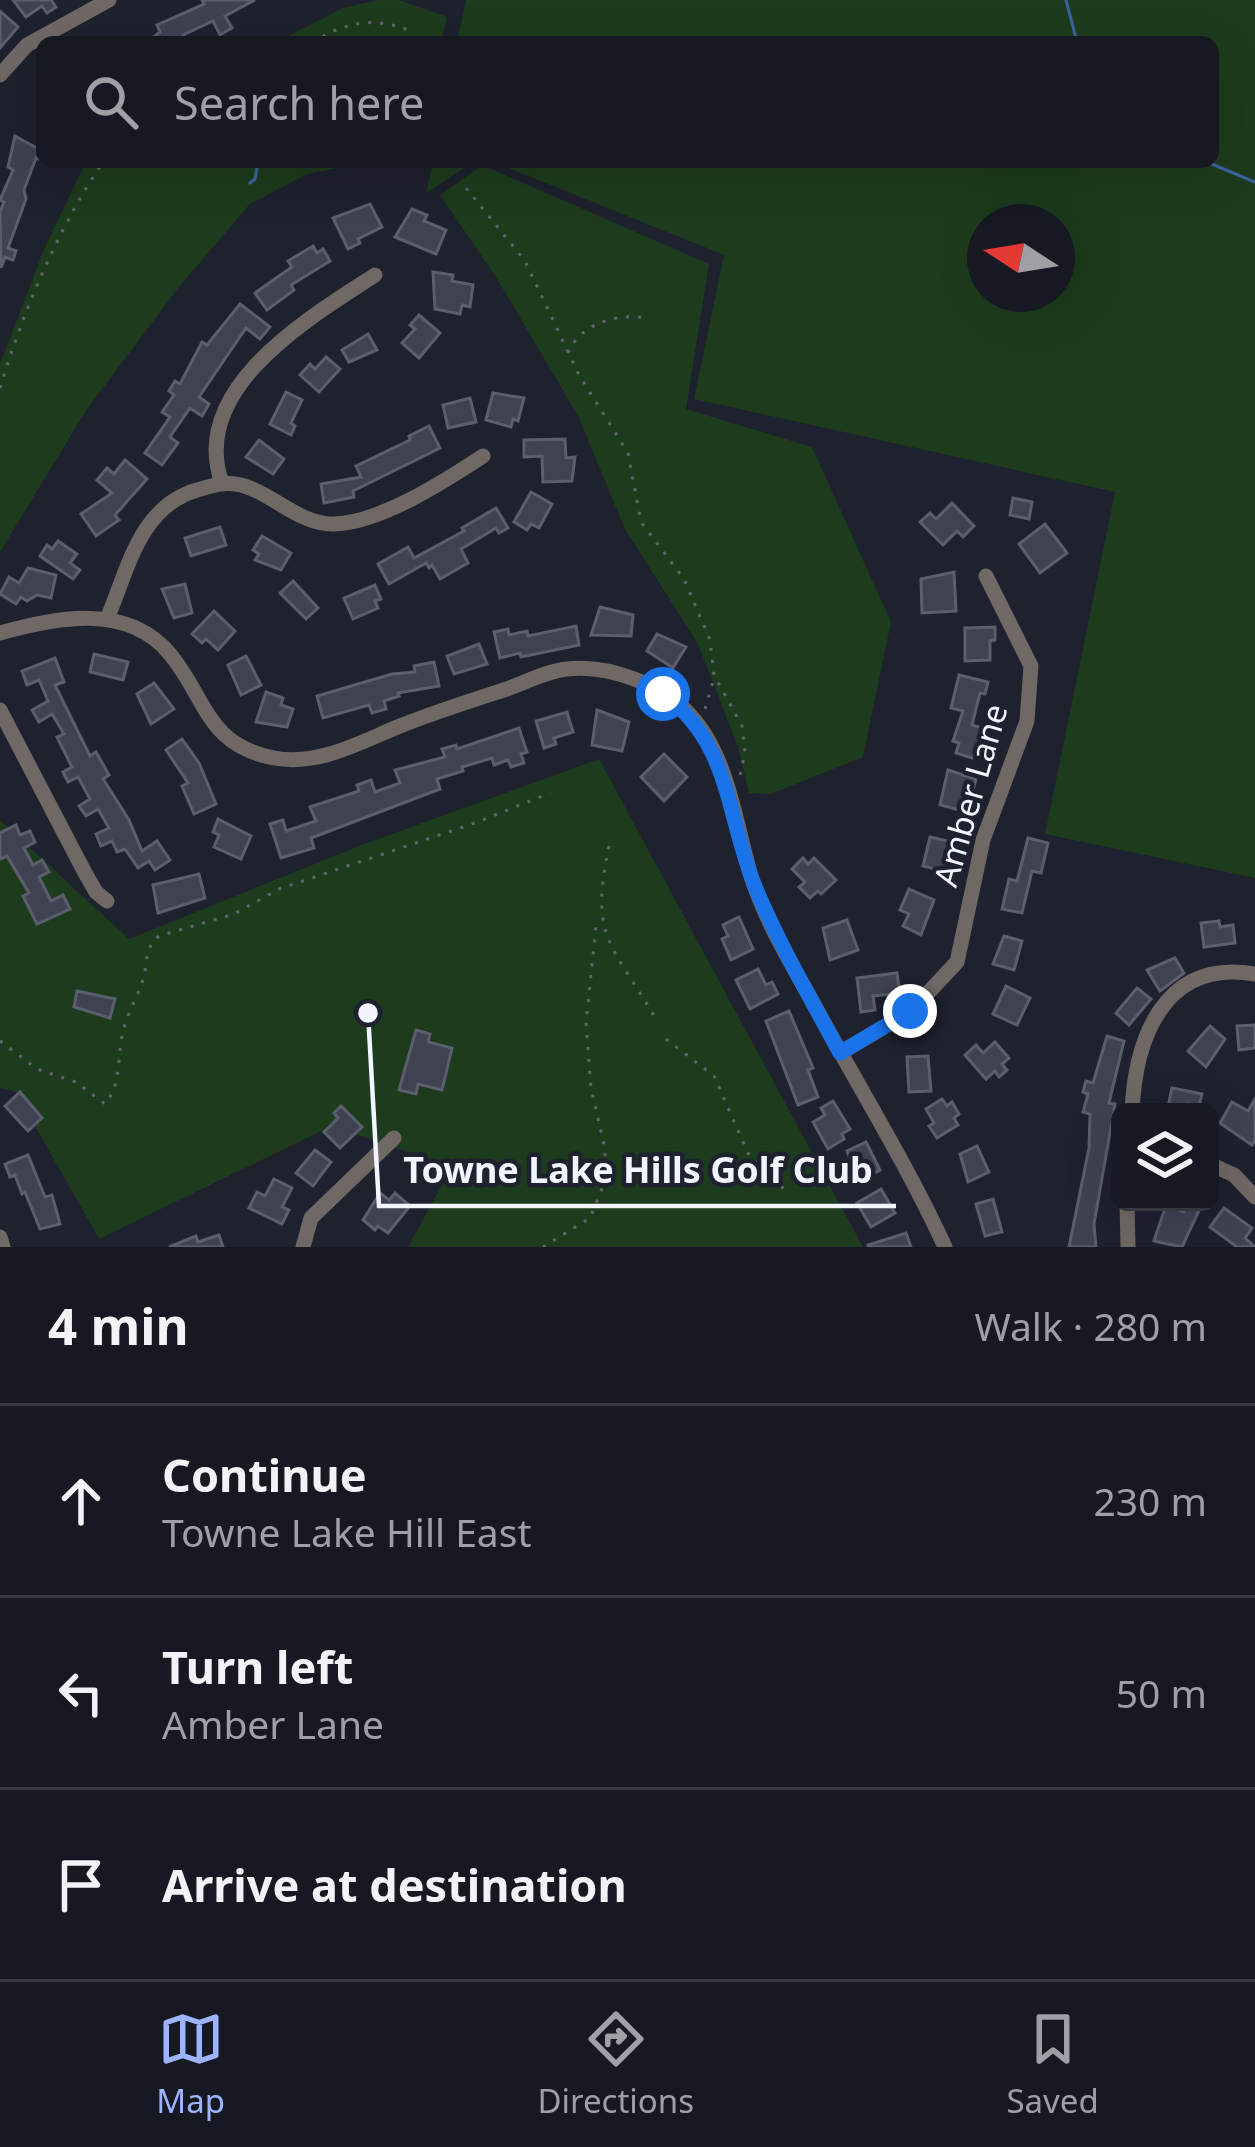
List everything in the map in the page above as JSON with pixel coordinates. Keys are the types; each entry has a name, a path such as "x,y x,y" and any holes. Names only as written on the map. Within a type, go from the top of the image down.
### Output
{"street":[{"path":"44,36 110,0"},
{"path":"0,75 36,40"},
{"path":"222,483 214,460 216,430 265,355 300,324 375,275"},
{"path":"107,620 141,532 155,513 184,494 222,483 251,488 308,519 332,525 370,519 483,456"},
{"name":"Amber Lane","path":"840,1053 910,1011 956,962 983,840 1027,722 1031,666 986,576"},
{"path":"0,633 57,617 107,620 149,635 169,653 214,728 230,742 271,758 297,760 330,754 565,669 594,668 623,675 663,694 689,713 705,734 761,900 945,1247"},
{"path":"0,710 83,871 107,901"},
{"path":"1133,1103 1138,1052 1163,1004 1209,976 1255,974"},
{"path":"303,1247 311,1218 394,1138"},
{"path":"1219,1168 1234,1175 1255,1197"},
{"path":"1127,1211 1128,1247"},
{"path":"0,1237 3,1247"}],"path":[{"path":"325,36 357,21 377,21 411,31"},
{"path":"0,388 15,341 71,213 99,168"},
{"path":"466,188 525,261 568,353 628,453 636,511 684,579 710,640 715,677 742,726 746,753 740,775"},
{"path":"568,353 583,330 628,316 646,318"},
{"path":"704,713 715,677"},
{"path":"0,1041 38,1069 68,1078 105,1104 118,1074 122,1036 150,943 159,936 234,914 279,889 475,824 550,793"},
{"path":"609,846 600,919 604,937 656,1019"},
{"path":"543,1247 590,1219 605,1181 605,1149 592,1100 586,1022 596,926"},
{"path":"666,1040 714,1076 748,1154 786,1191"}],"green space":[{"path":"399,0 447,17 442,36 288,36 343,8"},
{"path":"466,0 1255,0 1255,878 1045,834 1115,492 694,399 724,255 509,168 1219,168 1219,36 458,36"},
{"path":"83,168 338,168 307,174 250,204 179,287 87,409 0,552 0,364 45,247"},
{"path":"432,168 464,168 426,193"},
{"path":"478,168 489,168 709,264 686,409 812,447 891,622 863,757 771,794 749,793 738,747 698,644 625,529 578,416 496,277 440,195"},
{"path":"599,759 863,1247 408,1247 452,1167 332,1126 99,1239 16,1092 0,1088 0,820 129,939 359,846"}],"building":[{"path":"13,0 51,0 56,7 47,13 42,6 26,17"},
{"path":"202,0 255,0 225,16 232,28 220,35 213,21 183,36 155,36 160,32 157,25 204,4"},
{"path":"0,11 18,27 0,48"},
{"path":"15,136 36,148 24,190 26,199 8,248 16,251 13,260 5,257 1,268 4,202 0,200 13,170 8,167"},
{"path":"370,204 382,227 348,249 333,218"},
{"path":"412,209 427,215 424,221 446,230 436,254 395,237"},
{"path":"313,246 317,253 323,249 330,261 291,285 294,290 267,310 255,293 292,267 288,261"},
{"path":"433,272 473,285 470,307 462,305 460,314 435,309"},
{"path":"240,304 270,327 260,339 246,328 199,397 209,404 202,416 190,408 170,437 178,443 162,465 145,453 170,417 162,412 174,395 169,391 175,381 180,384 202,342 207,345"},
{"path":"419,315 440,333 419,358 402,343 415,329 410,325"},
{"path":"368,334 377,350 349,362 342,350"},
{"path":"326,357 340,369 319,392 300,375 310,364 315,369"},
{"path":"286,392 302,400 291,435 270,424"},
{"path":"493,393 524,398 518,421 513,419 511,427 486,420"},
{"path":"470,398 476,422 448,428 443,405"},
{"path":"429,426 440,448 353,491 354,497 324,503 321,484 361,477 356,466"},
{"path":"565,439 566,458 575,457 572,481 543,482 542,456 524,457 524,440"},
{"path":"259,440 284,459 273,474 246,457"},
{"path":"125,460 147,479 115,515 119,520 96,536 81,514 112,493 97,480 107,468 114,474"},
{"path":"531,492 552,504 539,528 531,524 527,530 514,522"},
{"path":"1013,498 1032,502 1029,519 1010,515"},
{"path":"952,503 974,526 963,537 957,531 943,545 920,522 930,513 936,519"},
{"path":"496,508 508,528 499,533 496,528 461,549 468,563 440,579 426,563 389,584 378,564 408,547 414,558"},
{"path":"1045,524 1067,553 1040,573 1019,544"},
{"path":"220,527 226,545 191,556 185,538"},
{"path":"262,536 291,553 281,570 255,560 259,554 253,550"},
{"path":"58,541 77,554 70,563 80,570 73,579 40,556 47,545 52,549"},
{"path":"28,568 56,575 51,598 37,595 27,601 21,597 16,604 0,594 9,577 19,583"},
{"path":"954,572 956,611 922,613 921,579"},
{"path":"293,581 318,608 306,619 280,593"},
{"path":"185,584 192,613 174,618 162,589"},
{"path":"375,585 381,599 375,601 378,608 353,619 344,598"},
{"path":"600,607 633,615 631,636 591,635"},
{"path":"214,611 235,631 218,650 192,634"},
{"path":"576,626 579,645 500,658 494,632 527,631 528,636"},
{"path":"995,627 990,660 965,661 965,628"},
{"path":"657,634 686,647 673,668 647,651"},
{"path":"479,644 487,664 454,674 447,656"},
{"path":"94,654 128,662 123,680 90,672"},
{"path":"246,656 261,685 241,695 228,665"},
{"path":"55,658 64,682 55,685 90,756 96,752 109,775 103,779 142,851 157,841 170,860 155,870 149,861 138,868 125,849 117,852 112,841 101,846 96,834 109,828 98,809 86,816 79,806 90,799 78,777 68,782 63,772 72,767 57,737 64,734 52,714 39,722 32,710 48,701 39,680 27,685 22,671"},
{"path":"434,662 439,686 398,693 384,701 386,709 372,713 369,705 323,718 317,696 415,672 414,666"},
{"path":"959,675 988,682 985,694 980,693 972,725 985,729 972,758 956,753 959,743 953,741 963,711 951,708"},
{"path":"154,683 174,709 151,724 137,694"},
{"path":"266,692 283,698 281,705 293,709 287,727 256,722"},
{"path":"597,710 629,722 622,751 592,745"},
{"path":"567,712 573,732 554,738 556,744 544,748 536,721"},
{"path":"519,728 527,752 521,754 524,763 511,767 508,760 494,765 492,758 462,767 463,771 437,779 440,789 311,838 314,848 281,858 270,824 283,820 286,831 316,821 310,807 359,791 357,785 371,780 375,792 400,783 395,770 445,757 442,749 456,745 457,749"},
{"path":"182,739 199,763 216,804 194,814 182,786 188,783 166,750"},
{"path":"664,754 687,777 664,801 641,777"},
{"path":"948,770 976,779 967,812 940,805"},
{"path":"218,819 251,836 241,859 214,847"},
{"path":"16,825 20,835 30,831 35,842 24,848 33,865 42,860 49,872 39,877 51,901 63,895 70,909 37,924 23,896 29,893 7,856 0,859 0,833"},
{"path":"930,837 956,843 953,879 923,866"},
{"path":"1028,838 1048,843 1041,873 1032,871 1022,913 1002,909 1009,879 1017,881"},
{"path":"803,858 808,864 814,858 836,880 810,898 799,887 805,882 792,869"},
{"path":"199,874 205,898 158,913 153,885"},
{"path":"909,889 934,900 921,935 903,926 909,914 900,910"},
{"path":"739,917 753,949 731,960 722,939 728,936 723,925"},
{"path":"847,920 858,950 830,960 823,928"},
{"path":"1219,921 1220,927 1233,925 1235,943 1204,947 1201,923"},
{"path":"1004,936 1022,941 1014,970 993,964"},
{"path":"1175,958 1184,973 1160,991 1147,970"},
{"path":"758,969 766,985 772,982 778,994 750,1009 736,980"},
{"path":"897,973 900,993 873,996 875,1010 861,1012 857,978"},
{"path":"1006,986 1030,998 1017,1025 993,1014"},
{"path":"1137,988 1151,999 1129,1025 1116,1013"},
{"path":"77,991 115,999 110,1018 74,1007"},
{"path":"789,1011 813,1068 808,1070 818,1097 798,1105 766,1021"},
{"path":"1255,1025 1255,1048 1239,1050 1237,1026"},
{"path":"1210,1026 1225,1039 1206,1067 1188,1051"},
{"path":"416,1030 430,1034 428,1042 452,1048 442,1090 418,1084 416,1094 399,1090"},
{"path":"1107,1036 1124,1041 1109,1103 1111,1127 1094,1224 1096,1247 1069,1247 1089,1148 1090,1114 1083,1112 1088,1094 1083,1092 1086,1081 1093,1083"},
{"path":"995,1042 1009,1058 1002,1064 1007,1070 999,1077 995,1071 986,1079 965,1055 976,1045 983,1053"},
{"path":"928,1056 931,1091 909,1092 907,1057"},
{"path":"1172,1088 1202,1094 1200,1103 1169,1103"},
{"path":"20,1092 42,1118 28,1131 5,1106"},
{"path":"942,1099 947,1106 952,1102 959,1114 954,1118 958,1125 937,1138 926,1109"},
{"path":"1255,1099 1252,1145 1220,1123 1232,1102 1248,1111"},
{"path":"833,1101 850,1129 828,1149 813,1122 825,1115 821,1108"},
{"path":"341,1106 362,1127 340,1148 324,1132 338,1118 334,1113"},
{"path":"866,1142 880,1170 859,1181 847,1151"},
{"path":"977,1146 989,1172 968,1182 960,1154"},
{"path":"315,1150 331,1162 313,1186 296,1173"},
{"path":"28,1155 45,1197 52,1195 60,1224 40,1229 25,1192 22,1194 15,1175 10,1177 5,1164"},
{"path":"274,1179 292,1188 282,1207 289,1210 282,1224 249,1208 257,1192 265,1196"},
{"path":"881,1189 895,1213 871,1227 857,1203"},
{"path":"380,1193 389,1200 395,1193 410,1206 388,1233 363,1220"},
{"path":"993,1199 1002,1232 985,1236 976,1204"},
{"path":"1224,1208 1252,1228 1245,1238 1255,1247 1237,1247 1210,1227"},
{"path":"1164,1211 1199,1211 1182,1247 1154,1241"},
{"path":"906,1233 911,1247 868,1247 868,1245"},
{"path":"219,1235 223,1247 169,1247 196,1236 198,1242"}],"waterway":[{"path":"1066,0 1075,36"},
{"path":"1219,167 1255,182"},
{"path":"250,183 257,168"}],"place":[{"name":"Towne Lake Hills Golf Club","path":"368,1013"}],"route":[{"path":"663,694 689,713 705,734 753,882 840,1053 910,1011"}]}
